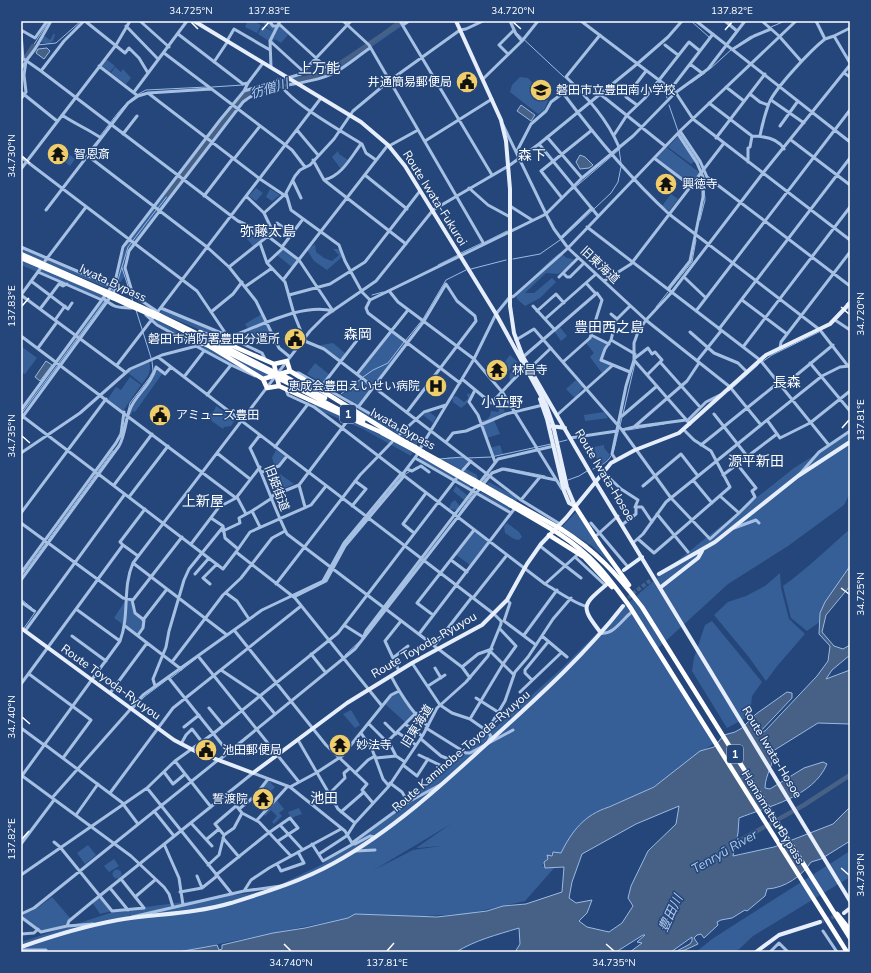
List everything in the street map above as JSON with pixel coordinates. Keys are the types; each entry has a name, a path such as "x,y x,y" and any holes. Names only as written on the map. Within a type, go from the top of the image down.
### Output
{"highway":[{"name":"Iwata Bypass","path":"21,254 103,295"},
{"name":"Iwata Bypass","path":"21,258 103,295 114,296 171,322 200,338 221,345 271,372 400,435 419,451"},
{"path":"171,322 212,337 274,364 289,359 292,372"},
{"path":"171,322 200,338 261,378 267,388 279,386 385,434"},
{"name":"Iwata Bypass","path":"213,347 271,372"},
{"path":"274,364 279,386"},
{"path":"261,378 292,372 400,435"},
{"name":"Iwata Bypass","path":"283,378 419,451 584,544 606,562 642,607"},
{"name":"1","path":"575,506 600,545 636,595 642,607"},
{"name":"Iwata Bypass","path":"560,531 586,553 605,572 632,612"},
{"name":"1","path":"549,535 584,557 607,581 632,612"},
{"name":"Hamamatsu Bypass","path":"642,607 850,938"},
{"name":"Hamamatsu Bypass","path":"632,612 847,952"},
{"name":"1","path":"827,902 850,930"},
{"name":"1","path":"817,906 843,952"}],"main road":[{"name":"Route Iwata-Fukuroi","path":"194,21 350,115 374,132 405,166 496,314 527,369 552,426 561,489 569,503 575,506"},
{"name":"Route Iwata-Hosoe","path":"456,21 501,120 510,165 509,298 511,319 516,340 527,369 564,426 595,481 634,542 844,891 848,895 850,901"},
{"name":"Route Toyoda-Ryuyou","path":"23,630 181,744 192,750 253,773 368,690 436,648 473,631 494,614 507,600 524,568 540,546 595,481 616,460 635,450 671,438 684,430 688,422 760,360 780,348 820,330 835,320 850,303"},
{"name":"Route Iwata-Fukuroi","path":"531,378 546,405 567,487 575,506"},
{"path":"552,426 564,426"},
{"path":"659,574 669,567 702,551 798,476 850,442"},
{"path":"662,589 698,558 702,551"},
{"path":"626,569 642,557"},
{"path":"601,633 587,613 586,606 590,598 606,585"},
{"name":"Route Kaminobe-Toyoda-Ryuyou","path":"21,948 96,925 131,918 210,909 281,886 323,869 374,837 442,784 571,665 601,633 623,606"},
{"path":"844,913 850,909"},
{"path":"756,952 779,935 820,922"}],"street":[{"path":"21,30 36,38 47,21"},
{"path":"21,68 23,60 35,49 51,21"},
{"path":"41,71 64,41 84,21 125,53 129,48 139,58 148,73"},
{"path":"21,169 116,45 130,21"},
{"path":"140,21 169,47"},
{"path":"134,92 187,21"},
{"path":"269,21 273,26 279,24"},
{"path":"343,21 369,46 457,195 484,244"},
{"path":"244,91 278,80 290,78 304,72 351,21"},
{"path":"400,21 460,119 492,175"},
{"path":"403,25 409,21"},
{"path":"264,213 285,196 300,170 313,160 340,131 350,115 389,81 422,56 460,30 466,29 483,21"},
{"path":"510,21 514,30 522,41"},
{"path":"483,79 522,41 538,21"},
{"path":"581,21 670,90 676,93 693,119 716,138 850,240"},
{"path":"173,907 169,894 139,864 114,843 21,776 120,641 125,626 128,578 133,563 310,331 333,311 362,292 384,273 433,210 510,165 539,144 638,64 668,37 682,21"},
{"path":"696,21 781,86 812,114 850,142"},
{"path":"725,21 737,31"},
{"path":"370,300 390,292 546,214 582,178 619,147 676,93 708,69 745,21"},
{"path":"21,844 53,799 143,695 249,619 323,581 332,568 341,547 407,469 419,451 474,359 496,314 509,298 514,296 568,248 679,132 796,21"},
{"path":"816,21 825,39"},
{"path":"764,22 802,61"},
{"path":"271,67 270,41 279,24"},
{"path":"279,24 328,69 330,74"},
{"path":"126,26 158,59"},
{"path":"760,136 768,105 781,86 802,61 825,39 850,28"},
{"path":"214,62 234,29 270,50"},
{"path":"733,49 754,36 771,29"},
{"path":"508,54 498,45 514,30"},
{"path":"21,33 25,94 21,98"},
{"path":"178,34 243,84 248,83"},
{"path":"670,90 713,34"},
{"path":"600,35 566,77 591,102 614,135 619,147"},
{"path":"616,460 612,454 630,372 635,357 636,337 646,320 684,277 763,173 812,114 850,64 834,36"},
{"path":"270,41 304,72"},
{"path":"614,135 627,115 659,81 688,42 700,51"},
{"path":"665,45 678,55"},
{"path":"133,295 125,264 126,255 237,109 252,95 330,74 369,46"},
{"path":"164,53 292,150 305,167"},
{"path":"23,60 41,71 231,216 238,221 261,231 283,247 299,260 333,311"},
{"path":"21,410 76,336 103,295 112,286 116,277 121,253 129,240 231,105 244,91 263,63"},
{"path":"690,64 702,73"},
{"path":"99,66 138,96"},
{"path":"637,105 626,97 646,71"},
{"path":"844,73 850,77"},
{"path":"716,138 765,74"},
{"path":"278,80 281,87 311,111 361,144 366,153 376,160"},
{"path":"726,87 744,101"},
{"path":"46,210 128,103 138,96 148,93 211,89"},
{"path":"21,92 57,121"},
{"path":"148,93 260,179 285,196 292,210 339,245 345,261 362,292 370,300"},
{"path":"516,151 532,124 546,111 551,102 563,93 633,180 669,214 820,330 833,345 835,351 849,366"},
{"path":"600,94 642,126 665,146"},
{"path":"750,94 760,102 768,105"},
{"path":"117,365 157,316 161,308 182,280 321,98"},
{"path":"425,141 492,99"},
{"path":"771,100 804,123"},
{"path":"780,126 798,100"},
{"path":"709,103 752,136 760,136 779,142 784,149"},
{"path":"696,311 850,110"},
{"path":"62,114 76,125 88,129 100,138"},
{"path":"123,134 137,116"},
{"name":"旧東海道","path":"501,120 546,214 568,248 646,320 730,387 761,425"},
{"path":"204,196 260,126"},
{"path":"297,130 318,155"},
{"path":"284,280 388,146 418,130"},
{"path":"562,198 541,171 592,130"},
{"path":"668,289 690,261 694,232 703,197 700,160 679,132"},
{"path":"748,162 748,148 750,147 752,136"},
{"path":"547,137 582,178"},
{"path":"791,140 850,185"},
{"path":"604,281 632,262 724,143"},
{"path":"324,180 330,179 339,173 361,144"},
{"path":"539,144 598,216"},
{"path":"88,156 207,247 229,268 246,286 256,301 279,348 289,359"},
{"path":"21,157 197,291 227,337"},
{"path":"654,158 692,186"},
{"path":"634,427 681,386 756,280 850,158"},
{"path":"313,160 324,180 406,244"},
{"path":"702,171 707,177 850,286"},
{"path":"365,175 407,209"},
{"path":"293,181 301,198"},
{"path":"469,188 488,205 510,217"},
{"path":"289,295 330,284 352,272 365,262 407,209 420,190"},
{"path":"229,268 273,232 264,213 246,196"},
{"path":"510,206 532,220"},
{"path":"47,260 86,207"},
{"path":"743,347 850,207"},
{"path":"562,239 592,208"},
{"path":"267,263 283,247 303,219"},
{"path":"277,223 292,234"},
{"path":"587,227 760,360 828,444"},
{"path":"260,243 267,263 284,280 294,314 304,339 307,342 324,349 521,500 560,524"},
{"path":"21,247 47,260 133,295 157,316 157,325 230,365 261,378"},
{"path":"780,348 781,342 850,252"},
{"path":"559,277 578,258"},
{"path":"563,273 567,277 570,277 584,263"},
{"path":"246,286 272,268"},
{"path":"40,269 21,295 125,372"},
{"path":"38,272 67,284 103,295 107,301 121,309 131,307 157,316"},
{"path":"545,319 596,274"},
{"path":"684,277 706,298"},
{"path":"31,281 68,309 72,303"},
{"path":"211,312 233,294 242,282"},
{"path":"563,362 591,335 602,300 586,283"},
{"path":"40,309 59,284 63,286 67,284"},
{"path":"359,406 424,321 446,284 457,301 476,318 475,323 407,412"},
{"path":"117,288 22,417 48,435 223,569 250,532 311,505 326,486"},
{"path":"390,292 395,299 408,310 474,359 503,392 561,489"},
{"path":"537,311 556,294 564,303"},
{"path":"523,357 596,294"},
{"path":"370,300 367,311 441,368 475,390 490,403 503,392 512,380 551,348"},
{"path":"742,300 787,334"},
{"path":"38,348 65,306"},
{"path":"533,306 555,330"},
{"path":"630,306 617,319 611,340 601,360 630,372"},
{"path":"161,308 262,353 265,359"},
{"path":"21,453 48,435 101,395 125,372 138,364 227,337 294,314 318,309 333,311"},
{"path":"358,374 408,310"},
{"path":"610,314 617,319"},
{"path":"835,320 850,330"},
{"path":"516,340 534,329 622,430 671,498 710,538 755,497 752,491 756,488 737,464"},
{"path":"690,332 708,348 717,354 738,363 747,372"},
{"path":"591,335 609,344"},
{"path":"21,336 236,497 246,514"},
{"path":"322,386 358,339"},
{"path":"611,340 635,357 647,375 688,422"},
{"path":"782,387 833,345"},
{"path":"635,357 648,348 652,354 654,352 662,360 660,362 700,407"},
{"path":"184,377 204,351"},
{"path":"158,357 502,621 524,635 536,645"},
{"path":"647,375 660,362"},
{"path":"810,363 850,411"},
{"path":"207,395 230,365"},
{"path":"557,415 612,365"},
{"path":"634,542 671,498 822,376 840,367 849,366"},
{"path":"21,573 99,474 122,442 128,415 132,405 153,375 156,367 165,374 171,367"},
{"path":"292,372 299,373 359,406 400,435 455,480 511,513"},
{"path":"701,445 778,383"},
{"path":"620,416 622,416 656,386"},
{"path":"286,390 288,394 310,404 545,584 571,598 580,606 586,606"},
{"path":"475,390 469,402 478,415 495,462"},
{"path":"767,420 780,438 810,423 850,391"},
{"path":"622,430 634,427 688,422 700,407 721,394"},
{"path":"21,514 106,399"},
{"path":"275,447 310,404"},
{"path":"400,435 424,412 446,405"},
{"path":"446,442 453,433 466,431 506,414 543,405"},
{"path":"21,580 119,439 124,412"},
{"path":"714,414 747,456"},
{"path":"155,686 153,679 163,655 184,580 189,569 223,529 240,523 239,518 272,497 299,485 348,420"},
{"path":"638,539 654,553 693,521 730,487 711,451 701,445 684,430"},
{"path":"570,438 617,431"},
{"path":"798,476 812,458 828,444 850,431"},
{"path":"114,485 152,434"},
{"path":"723,475 777,434"},
{"name":"旧姫街道","path":"260,435 250,448 260,467 279,518 286,532"},
{"path":"276,584 355,481 392,442"},
{"path":"129,497 168,446"},
{"path":"423,560 455,515 488,474 495,462 500,458 554,446"},
{"path":"217,453 250,479"},
{"path":"642,486 681,454 698,476"},
{"path":"262,472 279,466 287,456"},
{"path":"463,470 471,461"},
{"path":"407,469 412,471 422,466 429,472"},
{"path":"191,544 220,507 236,497 260,467"},
{"path":"480,481 488,474 503,469 556,480"},
{"path":"603,472 621,489 638,500 636,514 623,524"},
{"path":"419,634 540,477"},
{"path":"21,875 147,788 175,761 214,733 338,633 455,480"},
{"path":"693,480 712,503"},
{"path":"352,506 366,489 355,481"},
{"path":"299,485 305,507"},
{"path":"21,914 34,908 344,659 363,638 458,517 475,491"},
{"path":"414,533 403,524 426,493"},
{"path":"21,635 23,630 125,494"},
{"path":"720,496 739,513"},
{"path":"636,507 642,507 652,522"},
{"path":"138,556 120,542 145,509"},
{"path":"252,511 260,527"},
{"path":"657,514 688,552"},
{"path":"598,535 618,516"},
{"path":"211,518 223,529 225,538 238,549"},
{"path":"730,530 752,520 756,520 759,523"},
{"path":"591,523 598,535 626,569"},
{"path":"21,524 122,598 132,600"},
{"path":"434,615 417,603 474,530"},
{"path":"172,662 205,618 252,565 272,538 286,532 462,667 470,678"},
{"path":"143,620 134,613 132,600 182,537"},
{"path":"21,684 123,545"},
{"path":"540,546 581,578"},
{"path":"236,552 293,596 382,706"},
{"path":"436,648 472,598 506,555"},
{"path":"545,584 576,556 606,585"},
{"path":"195,574 209,558"},
{"path":"451,560 466,572"},
{"path":"133,563 227,635"},
{"path":"210,584 203,578 217,564"},
{"path":"138,636 143,628 143,620 167,589"},
{"path":"524,635 557,590"},
{"path":"226,593 237,601 249,619"},
{"path":"487,731 505,701 514,675 571,598"},
{"name":"旧東海道","path":"348,835 355,823 390,785 427,727 432,715 440,705 470,678 492,651 510,603 507,600"},
{"path":"21,602 34,611"},
{"path":"110,793 173,708 301,606"},
{"path":"76,609 120,641"},
{"path":"601,633 606,634 612,631 632,612"},
{"path":"399,671 385,641 401,621"},
{"path":"344,624 363,638"},
{"path":"125,626 181,668"},
{"path":"470,720 503,664 516,646 500,629"},
{"path":"234,630 314,728 326,745 367,784 362,790 373,803"},
{"path":"72,636 106,661"},
{"path":"542,636 567,657"},
{"path":"532,680 525,673 525,670 548,642"},
{"path":"110,693 147,643"},
{"path":"393,658 408,646"},
{"path":"462,667 478,654 492,651 514,675"},
{"path":"520,692 562,652"},
{"path":"311,654 326,673"},
{"path":"198,656 299,782"},
{"path":"412,663 440,705 452,713 470,720 487,731 491,736 487,744"},
{"path":"435,668 441,678"},
{"path":"221,670 260,696 274,714"},
{"path":"29,674 91,720 63,758"},
{"path":"428,686 445,675"},
{"path":"391,676 399,691 427,727 466,753 473,752 513,730"},
{"path":"168,677 228,752"},
{"path":"257,820 289,786 316,773 339,758 369,724 391,695 399,691"},
{"path":"476,698 498,712"},
{"path":"209,708 223,725"},
{"path":"387,742 416,713"},
{"path":"184,727 199,715"},
{"path":"384,722 396,733 416,745"},
{"path":"369,724 387,742 396,756 417,776 428,759"},
{"path":"405,724 441,756 451,760"},
{"path":"21,728 110,793 123,804 138,824"},
{"path":"181,744 186,735 192,729 202,742"},
{"path":"361,733 376,757 384,779 390,785 402,792 408,802"},
{"path":"298,740 316,773 341,812 355,823"},
{"path":"419,755 446,768"},
{"path":"355,773 368,760 376,757 396,756"},
{"path":"438,764 441,756"},
{"path":"175,761 211,807"},
{"path":"329,794 345,778 344,773 350,768"},
{"path":"164,772 173,784 185,774"},
{"path":"67,926 69,921 253,773 289,786 348,835 353,844"},
{"path":"239,856 215,824 255,796 268,779"},
{"path":"76,815 98,784"},
{"path":"353,844 408,802 442,784"},
{"path":"147,788 232,894"},
{"path":"341,812 364,792"},
{"path":"227,794 242,813 257,820 278,840 291,856"},
{"path":"154,811 174,836"},
{"path":"208,865 219,855 224,836 234,828 242,813"},
{"path":"180,892 202,888 239,856 290,818 298,828 278,840"},
{"path":"191,823 212,846"},
{"path":"280,825 302,849"},
{"path":"207,839 219,829"},
{"path":"244,891 251,880 302,849 341,829"},
{"path":"319,854 348,835"},
{"path":"312,844 324,861 353,844 370,836 374,837"},
{"path":"54,842 60,847 112,911 144,908 121,880"},
{"path":"164,844 179,878 183,905"},
{"path":"353,851 375,850"},
{"path":"277,864 281,871 304,862 298,852"},
{"path":"197,876 202,888"},
{"path":"135,897 155,880"},
{"path":"131,918 244,891 281,886"},
{"path":"110,888 128,910"},
{"path":"21,917 44,932 67,926 96,925"},
{"path":"21,934 34,933 38,929"},
{"path":"823,931 837,952"},
{"path":"770,952 780,943 788,952"},
{"path":"21,948 46,950"}],"shaded area":[{"path":"248,21 253,21 261,25 257,33 245,27"},
{"path":"265,21 269,21 273,26 280,26 288,35 281,43 275,39 272,43 258,34 262,26 274,32 263,24"},
{"path":"397,21 409,21 334,73 262,92 248,98 126,253 124,263 125,276 113,292 111,290 118,278 122,256 127,244 142,222 244,91 296,77 321,74 349,58"},
{"path":"54,33 55,35 53,41 49,44 41,42 43,35 50,40"},
{"path":"106,59 115,66 110,72 101,65"},
{"path":"115,67 121,72 123,69 131,78 126,84 111,73"},
{"path":"520,77 528,78 547,98 548,101 544,110 538,114 510,92 512,85"},
{"path":"679,135 696,160 691,164 668,147"},
{"path":"666,147 700,173 691,186 656,159"},
{"path":"338,151 339,154 348,160 341,169 332,157"},
{"path":"66,152 75,159 70,166 61,159"},
{"path":"256,188 263,193 256,201 249,196"},
{"path":"270,189 280,195 272,201 266,197"},
{"path":"671,194 678,199 669,211 662,206"},
{"path":"244,233 257,238 260,233 266,236 253,246 243,234"},
{"path":"315,244 316,252 324,258 332,261 339,255 333,249 339,249 343,256 327,270 314,261 307,250"},
{"path":"21,248 108,285 107,288 21,252"},
{"path":"284,248 299,260 293,268 277,255"},
{"path":"560,253 567,258 573,259 571,265 558,274 546,273 525,293 534,293 552,278 556,282 540,298 525,306 517,299 516,294 518,290"},
{"path":"21,260 110,298 21,419 21,410 101,299 21,265"},
{"path":"162,309 223,335 217,337 160,313"},
{"path":"262,314 266,323 249,330 245,324"},
{"path":"154,318 200,344 195,346 157,325 153,320"},
{"path":"266,324 272,335 260,340 247,332"},
{"path":"559,326 567,336 561,341 554,331"},
{"path":"391,331 407,342 374,386 357,374"},
{"path":"590,337 609,344 601,360 612,365 602,373 590,357 594,353 586,343"},
{"path":"333,343 346,354 340,362 324,349 316,346"},
{"path":"21,346 37,358 25,374 23,373 21,376"},
{"path":"205,346 250,372 249,374 200,347"},
{"path":"215,348 271,376 263,379"},
{"path":"510,355 518,362 506,373 501,367"},
{"path":"149,361 150,371 142,384 127,372"},
{"path":"315,363 330,375 323,384 307,374"},
{"path":"518,365 523,371 510,381 510,373"},
{"path":"157,368 162,374 135,412 133,411 131,415 129,413"},
{"path":"130,377 141,385 123,411 107,400 116,387 121,390"},
{"path":"361,379 374,387 358,406 342,395"},
{"path":"576,380 583,387 575,398 566,389"},
{"path":"467,393 472,395 466,404 461,408 453,402 452,397 456,396 464,402 468,399"},
{"path":"314,404 383,436 413,452 411,456 363,429 311,406"},
{"path":"498,404 502,406 505,412 482,423 481,420 486,420 490,416 491,411 499,412"},
{"path":"216,406 235,420 231,426 224,427 223,429 206,417 214,411"},
{"path":"359,407 417,441 417,445 357,410"},
{"path":"429,412 436,417 433,423 423,415"},
{"path":"604,412 608,418 585,421 584,415"},
{"path":"494,420 500,434 487,438 483,425"},
{"path":"850,433 850,493 844,505 788,546 728,584 656,650 715,743 694,756 658,784 596,812 561,853 553,852 542,866 555,867 525,901 467,914 402,917 358,914 348,918 178,952 21,952 21,942 116,911 266,891 323,864 376,826 494,729 562,668 621,609 677,561 794,468","holes":["451,824 416,848 441,846 413,850 374,870"]},
{"path":"500,445 503,454 493,456 490,448"},
{"path":"604,445 604,448 610,455 606,461 598,465 594,447"},
{"path":"276,450 286,457 279,466 275,467 272,458"},
{"path":"420,456 471,486 469,489 418,460"},
{"path":"447,457 463,457 469,461 464,468 477,475 478,480 442,459 448,459"},
{"path":"280,474 294,484 284,488 276,481"},
{"path":"489,482 518,498 516,501 486,485"},
{"path":"456,486 468,496 464,500 453,491"},
{"path":"481,492 510,508 509,512 479,495"},
{"path":"455,500 459,505 458,510 449,509 451,503"},
{"path":"576,512 612,565 592,546 562,527"},
{"path":"507,523 519,532 522,537 519,540 514,539 505,533 504,526"},
{"path":"850,529 850,567 821,621 807,631 791,618 783,586 809,566"},
{"path":"474,530 489,543 470,565 455,554"},
{"path":"780,573 781,588 789,619 805,634 766,681 748,656 714,615 728,602 746,596 765,586"},
{"path":"127,598 132,600 134,614 143,620 143,628 138,635 114,618"},
{"path":"712,621 762,682 752,696 750,716 727,728 692,671 694,658 705,625"},
{"path":"399,691 416,713 406,723 385,704 391,695"},
{"path":"351,710 360,725 355,728 343,714"},
{"path":"269,781 275,787 269,793 263,787"},
{"path":"277,800 284,809 279,813 282,816 274,824 272,822 277,816 271,810 265,816 263,814"},
{"path":"299,808 302,814 291,818 288,812"},
{"path":"88,845 96,855 85,864 77,853"},
{"path":"850,851 850,877 753,936 736,952 696,952 712,939"},
{"path":"114,859 119,866 109,872 104,866"},
{"path":"117,869 122,874 117,879 112,874"},
{"path":"100,896 112,911 100,914 92,902"},
{"path":"52,897 71,919 68,924 41,931 21,917 21,914 34,910"}],"water":[{"path":"47,48 50,51 44,59 36,53 38,49"},
{"path":"521,105 535,115 531,121 517,111"},
{"path":"580,155 585,157 593,165 589,168 580,169 576,162"},
{"path":"46,361 52,365 40,381 35,377"},
{"name":"豊田川","path":"850,566 850,586 826,615 822,632 834,646 843,649 850,645 850,655 832,670 826,679 850,670 850,724 818,723 773,751 773,760 765,783 765,788 770,789 804,768 823,762 827,764 812,785 801,792 789,799 739,818 738,833 733,856 774,847 833,824 850,807 850,841 821,859 811,862 803,872 786,884 767,889 765,896 747,911 745,910 732,918 717,922 718,925 704,938 701,934 697,935 694,938 698,944 685,950 675,952 690,944 692,937 671,952 630,952 642,943 637,942 645,935 643,935 616,952 515,952 520,944 519,928 479,941 456,952 178,952 217,945 219,950 222,949 222,945 348,918 355,914 437,917 487,911 503,906 526,904 562,892 564,867 545,868 544,862 548,859 547,855 552,856 553,852 561,853 574,831 586,819 600,810 654,787 700,751 714,747 724,735 742,728 756,714 787,692 792,693 792,698 758,734 765,731 817,676 828,661 830,646 819,634 820,613 825,602","holes":["679,806 676,824 648,851 631,886 628,898 633,906 622,923 609,932 587,927 579,921 587,913 592,900 576,903 569,898 572,882 582,854 636,824"]}],"waterway":[{"path":"33,46 49,21"},
{"path":"38,45 56,43 81,21"},
{"name":"彷僧川","path":"168,195 239,100 253,90 297,81 327,72 403,21"},
{"path":"691,21 709,37"},
{"path":"771,27 785,21"},
{"path":"517,33 564,77"},
{"path":"739,44 751,36"},
{"path":"21,65 33,46"},
{"path":"710,69 732,49"},
{"path":"691,83 705,73"},
{"path":"212,87 243,85"},
{"path":"100,136 126,104 146,90 207,87"},
{"path":"667,98 666,95 669,91"},
{"path":"669,105 678,131 699,163"},
{"path":"88,152 99,139"},
{"path":"619,149 621,163"},
{"path":"572,190 620,149"},
{"path":"563,238 611,193 618,182 621,167"},
{"path":"700,220 705,200 704,187"},
{"path":"158,208 168,195"},
{"path":"111,292 117,283 128,247 156,210"},
{"path":"485,242 507,231"},
{"path":"513,259 540,254 560,240"},
{"path":"670,289 692,262 696,240"},
{"path":"461,253 482,243"},
{"path":"438,265 458,255"},
{"path":"471,269 506,260"},
{"path":"122,268 130,292"},
{"path":"406,340 423,319 446,280 466,270"},
{"path":"372,295 383,292"},
{"path":"656,307 668,292"},
{"path":"131,295 133,302"},
{"path":"846,304 850,300"},
{"path":"59,363 105,301"},
{"path":"123,430 130,403 153,371 152,361 136,310"},
{"path":"762,362 772,355 819,332"},
{"path":"363,377 373,370 388,363 404,342"},
{"path":"623,414 635,363"},
{"path":"729,391 758,365"},
{"path":"21,414 57,366"},
{"path":"341,394 361,379"},
{"path":"620,426 622,417"},
{"path":"628,430 664,424"},
{"path":"593,469 600,466 610,458 619,429"},
{"path":"559,442 567,440"},
{"path":"468,458 491,457 551,444"},
{"path":"48,540 113,451"},
{"path":"439,459 463,457"},
{"path":"404,475 417,467"},
{"path":"492,472 502,468"},
{"path":"505,468 545,476"},
{"path":"568,480 587,471"},
{"path":"374,509 402,476"},
{"path":"483,482 487,476"},
{"path":"460,512 473,494"},
{"path":"21,576 46,543"},
{"path":"21,599 32,608"},
{"path":"24,628 36,611 35,610"},
{"path":"345,655 360,641"},
{"path":"171,678 197,658"},
{"path":"134,708 144,697 168,679"},
{"name":"Tenryū River","path":"730,846 804,805 850,775"}],"tunnel":[{"path":"585,546 596,537"},
{"path":"625,603 632,594 659,574"},
{"path":"820,922 844,913"}],"place":[{"name":"井通簡易郵便局","path":"467,82"},
{"name":"磐田市立豊田南小学校","path":"541,90"},
{"name":"智恩斎","path":"58,154"},
{"name":"興徳寺","path":"666,184"},
{"name":"磐田市消防署豊田分遣所","path":"295,339"},
{"name":"林昌寺","path":"497,370"},
{"name":"恵成会豊田えいせい病院","path":"436,386"},
{"name":"アミューズ豊田","path":"160,415"},
{"name":"妙法寺","path":"340,745"},
{"name":"池田郵便局","path":"206,750"},
{"name":"誓渡院","path":"263,799"}],"district":[{"name":"上万能","path":"319,68"},
{"name":"森下","path":"532,155"},
{"name":"弥藤太島","path":"268,231"},
{"name":"豊田西之島","path":"609,327"},
{"name":"森岡","path":"358,334"},
{"name":"長森","path":"787,382"},
{"name":"小立野","path":"502,402"},
{"name":"源平新田","path":"756,461"},
{"name":"上新屋","path":"203,501"},
{"name":"池田","path":"324,798"}]}
